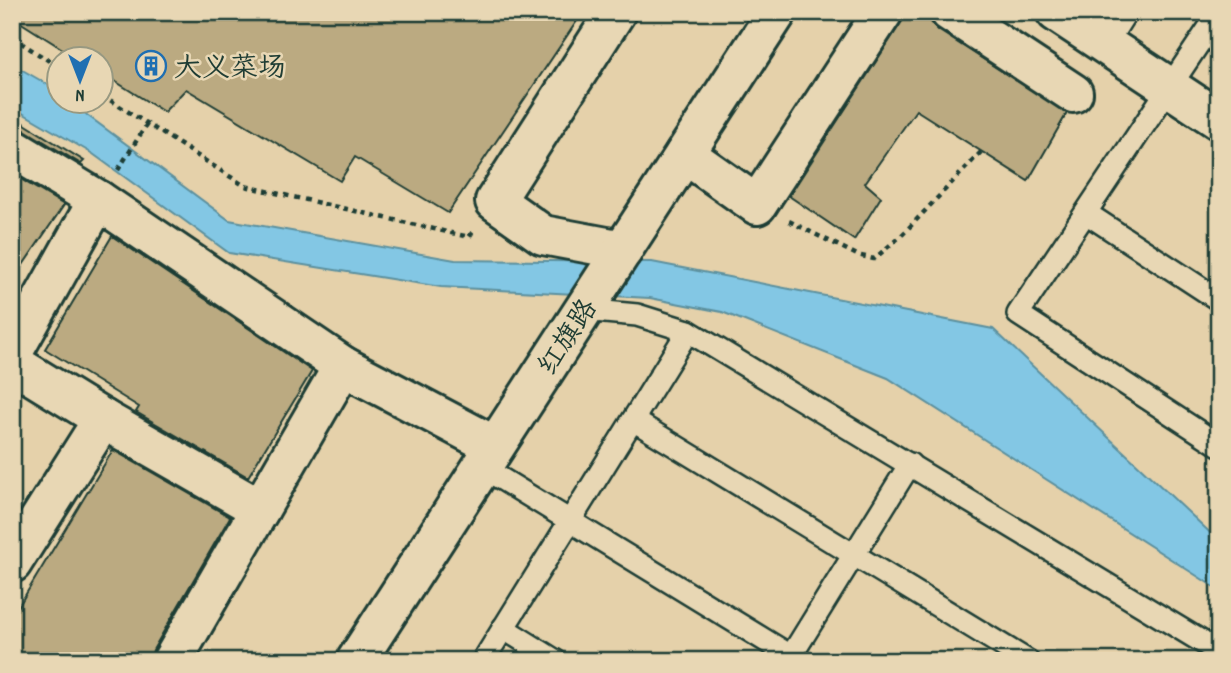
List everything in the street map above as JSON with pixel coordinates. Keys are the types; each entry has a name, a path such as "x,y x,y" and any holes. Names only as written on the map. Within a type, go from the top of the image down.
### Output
{"street":[{"path":"615,12 495,201 543,235 619,255"},
{"name":"红旗路","path":"356,661 778,12"},
{"path":"685,154 757,205 883,12"},
{"path":"950,12 1073,93"},
{"path":"1056,12 1219,120"},
{"path":"12,148 98,200 343,366 488,457"},
{"path":"12,354 98,200"},
{"path":"12,363 260,509"},
{"path":"172,661 343,366"},
{"path":"12,563 103,419"}],"lane":[{"path":"1105,45 1126,12"},
{"path":"1219,13 1018,314 1219,446"},
{"path":"1086,213 1219,300"},
{"path":"586,306 637,315 688,331 1219,652"},
{"path":"483,661 688,331"},
{"path":"633,421 1028,661"},
{"path":"488,457 570,522 793,659 910,464"},
{"path":"503,628 556,661"}],"path":[{"path":"12,37 46,59"},
{"path":"116,103 245,186 469,237 495,201"},
{"path":"98,200 147,124"},
{"path":"757,205 857,256 874,259 903,234 981,152"}],"water":[{"path":"12,64 46,84 46,116 88,116 229,220 455,260 652,262 993,329 1219,541 1219,590 888,378 722,312 650,298 441,287 229,253 93,154 12,107"}],"building":[{"path":"12,12 583,12 448,213 355,157 340,181 186,89 164,112 116,82 116,46 58,46 12,17"},
{"path":"908,12 929,13 931,22 938,30 1067,113 1028,181 916,110 865,183 881,197 854,240 789,196"},
{"path":"12,116 84,161 81,164 23,129 12,126"},
{"path":"12,174 64,205 12,281"},
{"path":"112,236 312,371 248,477 136,412 139,407 45,349"},
{"path":"113,450 230,517 153,650 150,661 12,661 12,617"}],"place":[{"name":"大义菜场","path":"151,66"}]}
